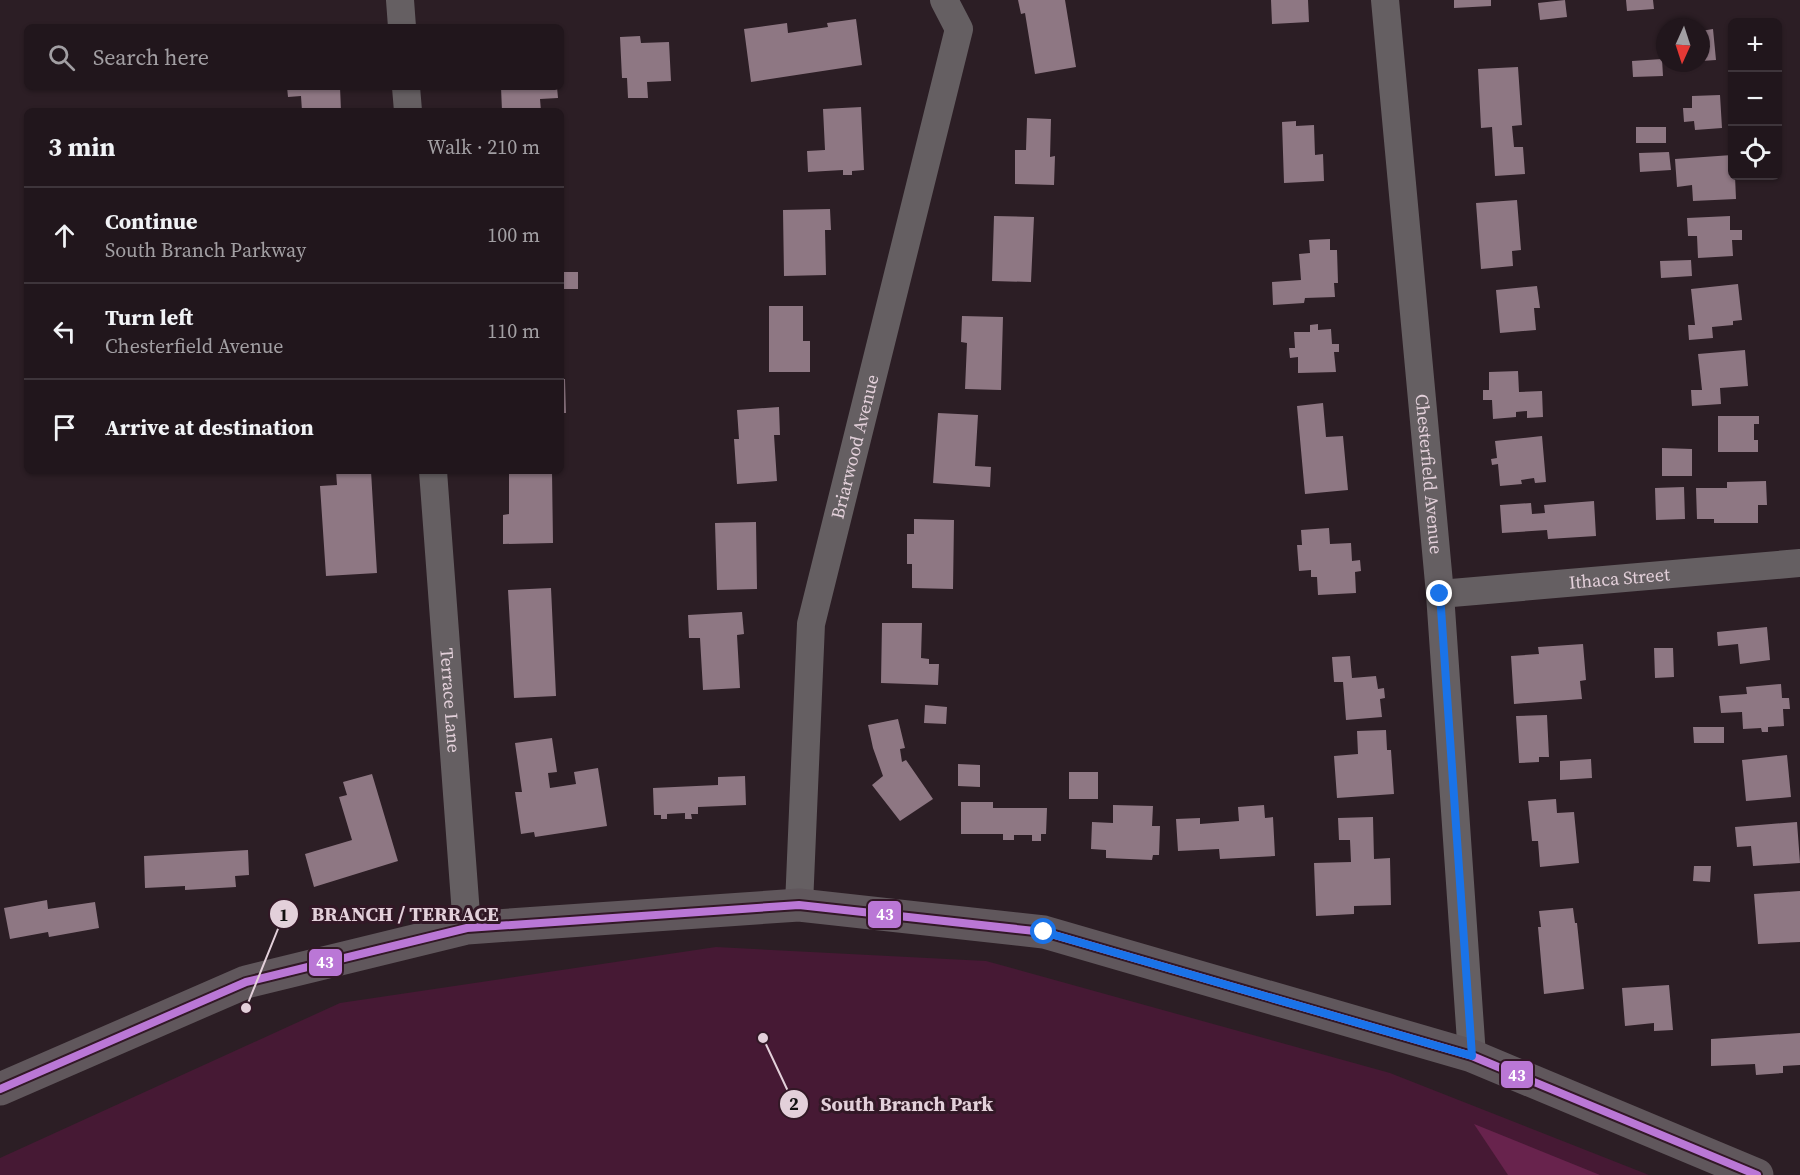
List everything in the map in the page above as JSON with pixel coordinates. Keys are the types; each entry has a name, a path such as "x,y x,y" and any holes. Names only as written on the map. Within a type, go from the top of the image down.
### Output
{"main road":[{"path":"0,1089 246,982 467,928 799,905 1044,932 1472,1056 1757,1175"}],"street":[{"path":"400,0 402,24"},
{"name":"Briarwood Avenue","path":"799,905 811,624 959,28 944,0"},
{"name":"Chesterfield Avenue","path":"1385,0 1440,594 1472,1056"},
{"path":"406,90 408,108"},
{"name":"Terrace Lane","path":"433,474 467,928"},
{"name":"Ithaca Street","path":"1440,594 1800,563"}],"shaded area":[{"path":"716,947 986,961 1390,1073 1649,1175 0,1175 0,1158 340,1003"},
{"path":"1474,1124 1600,1175 1508,1175"}],"building":[{"path":"1018,0 1065,0 1076,67 1035,74 1025,13 1021,14"},
{"path":"1271,0 1308,0 1309,22 1272,24"},
{"path":"1454,0 1491,0 1491,6 1454,8"},
{"path":"1565,0 1567,17 1540,20 1538,3"},
{"path":"1626,0 1653,0 1654,9 1627,11"},
{"path":"856,19 862,65 751,82 744,29 787,23 788,33 828,27 827,23"},
{"path":"1713,29 1716,60 1710,60 1710,30"},
{"path":"640,36 641,43 669,42 671,81 647,82 648,98 628,98 627,78 622,78 620,37"},
{"path":"1656,59 1656,72 1663,72 1663,76 1633,77 1632,61"},
{"path":"1518,67 1522,125 1512,126 1514,147 1523,147 1525,174 1495,176 1492,127 1481,128 1478,69"},
{"path":"287,90 340,90 341,108 302,108 301,96 288,97"},
{"path":"501,90 557,90 558,98 540,99 541,108 502,108"},
{"path":"1720,95 1722,128 1695,130 1694,121 1684,122 1683,108 1692,108 1692,96"},
{"path":"861,107 864,170 852,171 852,175 843,175 843,170 808,172 807,151 825,150 823,109"},
{"path":"1027,118 1051,119 1050,157 1055,156 1054,185 1015,184 1015,150 1026,150"},
{"path":"1296,121 1296,126 1314,125 1315,155 1323,154 1324,181 1284,183 1282,122"},
{"path":"1636,127 1666,127 1666,143 1636,143"},
{"path":"1669,152 1671,170 1640,172 1639,153"},
{"path":"1728,155 1728,180 1735,180 1736,199 1693,201 1692,185 1677,187 1675,159"},
{"path":"1517,200 1521,250 1512,251 1513,266 1481,269 1476,203"},
{"path":"830,209 831,230 825,230 826,275 784,276 783,210"},
{"path":"994,216 1034,217 1031,282 992,281"},
{"path":"1730,216 1730,230 1742,230 1742,240 1732,240 1733,256 1698,258 1697,236 1688,236 1687,218"},
{"path":"1330,239 1330,250 1337,250 1338,283 1334,283 1335,297 1305,298 1304,303 1273,305 1272,282 1301,280 1299,254 1310,253 1309,240"},
{"path":"1691,260 1692,276 1661,278 1660,261"},
{"path":"564,272 578,272 578,289 564,289"},
{"path":"1738,284 1742,320 1733,321 1733,325 1712,327 1713,338 1689,340 1688,325 1695,325 1691,289"},
{"path":"1537,286 1540,308 1534,308 1536,330 1500,333 1496,290"},
{"path":"769,306 803,306 803,341 810,341 810,372 769,372"},
{"path":"962,316 1003,317 1001,390 965,389 967,343 961,342"},
{"path":"1318,324 1318,330 1331,329 1332,344 1339,344 1339,352 1334,352 1336,372 1298,373 1298,357 1290,358 1289,348 1295,348 1294,332 1310,332 1310,325"},
{"path":"1745,350 1748,386 1720,388 1721,404 1692,406 1691,390 1702,390 1698,354"},
{"path":"1518,371 1519,392 1542,391 1543,417 1527,418 1527,411 1516,412 1516,417 1493,419 1492,400 1483,400 1483,390 1489,390 1489,372"},
{"path":"564,379 565,379 566,413 564,413"},
{"path":"1323,403 1326,437 1343,436 1348,490 1305,494 1297,406"},
{"path":"779,407 780,435 774,435 777,481 737,484 734,439 739,439 737,410"},
{"path":"938,413 978,415 975,466 991,467 990,487 933,483"},
{"path":"1718,416 1759,416 1759,424 1754,424 1754,440 1758,440 1758,452 1718,452"},
{"path":"1542,436 1546,482 1535,483 1534,478 1521,480 1522,484 1500,486 1498,464 1492,465 1491,459 1497,458 1495,441"},
{"path":"1662,448 1692,449 1692,476 1662,476"},
{"path":"336,474 371,474 377,573 326,576 320,486 337,485"},
{"path":"509,474 552,474 553,543 503,544 503,515 509,514"},
{"path":"1766,481 1767,505 1758,505 1758,523 1714,523 1714,519 1697,519 1696,488 1727,488 1727,482"},
{"path":"1684,487 1685,519 1656,520 1655,488"},
{"path":"1594,501 1596,536 1548,539 1547,530 1502,533 1500,505 1531,503 1532,514 1545,513 1544,505"},
{"path":"914,519 954,520 953,589 912,588 912,564 907,564 907,534 914,534"},
{"path":"756,522 757,589 717,590 715,523"},
{"path":"1329,528 1330,544 1351,543 1352,561 1360,560 1361,571 1355,572 1356,593 1318,595 1317,577 1311,577 1311,570 1299,571 1297,545 1302,545 1301,530"},
{"path":"551,588 556,696 514,698 508,590"},
{"path":"742,612 744,634 737,635 740,688 703,690 700,638 689,638 688,615"},
{"path":"882,623 922,623 921,658 929,659 929,664 939,664 938,685 881,683"},
{"path":"1767,627 1770,660 1740,664 1738,644 1718,646 1717,632"},
{"path":"1583,644 1586,680 1580,681 1582,699 1514,704 1511,656 1539,654 1538,647"},
{"path":"1654,648 1673,648 1674,677 1655,678"},
{"path":"1350,656 1352,678 1376,676 1378,689 1384,688 1385,698 1380,699 1382,717 1346,720 1343,682 1334,682 1332,657"},
{"path":"1781,684 1782,698 1789,698 1790,709 1783,709 1784,726 1768,727 1768,732 1762,732 1761,728 1743,729 1742,712 1721,713 1719,696 1747,694 1746,687"},
{"path":"925,705 947,707 946,724 924,723"},
{"path":"1547,715 1549,757 1539,757 1539,762 1519,763 1516,716"},
{"path":"898,719 905,748 900,749 902,762 906,760 933,799 900,821 872,785 883,776 868,725"},
{"path":"1693,727 1724,727 1724,743 1694,743"},
{"path":"1386,730 1387,750 1391,750 1394,794 1337,798 1334,756 1358,754 1357,731"},
{"path":"552,738 557,772 548,773 550,788 576,784 574,772 598,768 607,826 535,837 534,832 521,834 515,792 522,792 515,743"},
{"path":"1787,755 1791,797 1746,801 1742,760"},
{"path":"1591,759 1592,778 1560,780 1560,761"},
{"path":"958,764 980,765 980,787 958,786"},
{"path":"1069,772 1098,772 1098,799 1069,799"},
{"path":"372,774 398,861 314,887 305,854 352,840 339,797 347,795 343,782"},
{"path":"745,776 746,805 698,807 698,814 691,814 692,819 685,819 685,813 667,814 667,819 661,819 661,815 654,815 653,788 718,785 718,777"},
{"path":"1556,799 1557,813 1574,812 1579,863 1540,867 1538,841 1532,841 1528,801"},
{"path":"961,802 993,802 993,808 1047,808 1046,834 1041,834 1041,841 1032,841 1032,835 1014,835 1014,840 1003,840 1003,834 961,834"},
{"path":"1113,805 1153,806 1152,826 1160,826 1159,855 1153,855 1152,860 1106,858 1106,850 1091,849 1092,822 1113,823"},
{"path":"1264,805 1265,818 1273,817 1275,856 1220,859 1219,849 1178,851 1176,819 1200,818 1200,824 1239,821 1238,807"},
{"path":"1373,817 1374,859 1390,858 1391,905 1354,906 1354,914 1316,916 1314,863 1351,862 1350,840 1339,840 1338,818"},
{"path":"1797,822 1800,863 1753,866 1751,846 1737,847 1735,827"},
{"path":"248,850 249,875 235,876 236,887 185,890 185,886 145,888 144,856"},
{"path":"1694,866 1711,866 1710,882 1693,881"},
{"path":"1800,891 1800,942 1758,944 1754,894"},
{"path":"47,900 48,909 95,902 99,928 49,937 48,932 10,939 4,908"},
{"path":"1573,908 1575,923 1577,923 1584,989 1544,994 1538,927 1541,927 1539,911"},
{"path":"1669,985 1673,1030 1654,1031 1654,1023 1625,1026 1622,988"},
{"path":"1800,1033 1800,1065 1783,1066 1783,1073 1756,1075 1755,1064 1711,1066 1711,1039"}],"transit line":[{"name":"43","path":"0,1089 246,982 467,928 799,905 1044,932 1472,1056 1757,1175"}],"place":[{"name":"BRANCH / TERRACE","path":"246,1008"},
{"name":"South Branch Park","path":"763,1038"}],"route":[{"path":"1044,932 1472,1056 1440,594"}]}
